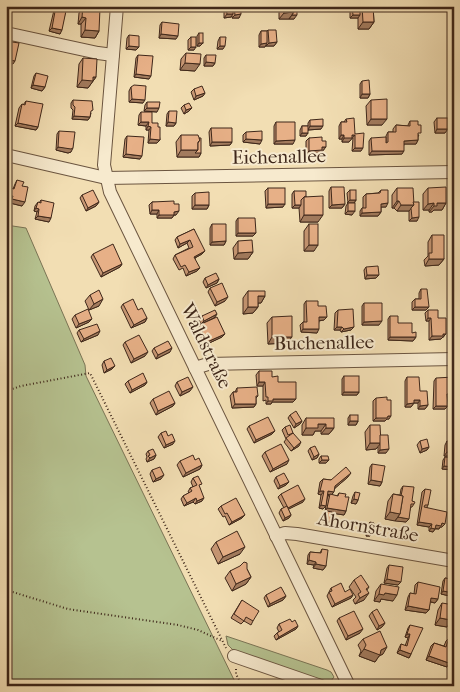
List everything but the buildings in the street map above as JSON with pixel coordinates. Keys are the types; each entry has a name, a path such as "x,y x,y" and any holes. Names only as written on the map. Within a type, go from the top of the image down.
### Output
{"street":[{"name":"Waldstraße","path":"117,6 104,165 110,192 349,686"},
{"path":"6,33 98,53 113,54"},
{"name":"Eichenallee","path":"6,155 106,178 454,172"},
{"name":"Buchenallee","path":"196,368 208,364 454,359"},
{"name":"Ahornstraße","path":"276,536 285,533 297,534 454,561"},
{"path":"234,656 321,686"}],"path":[{"path":"6,391 21,386 90,373 223,642 198,630 178,625 68,609 6,590"},
{"path":"234,656 236,674 242,686"}],"green space":[{"path":"6,225 26,228 85,365 86,376 237,686 6,686"},
{"path":"226,636 327,670 334,677 331,681 322,681 235,652 228,645"}]}
